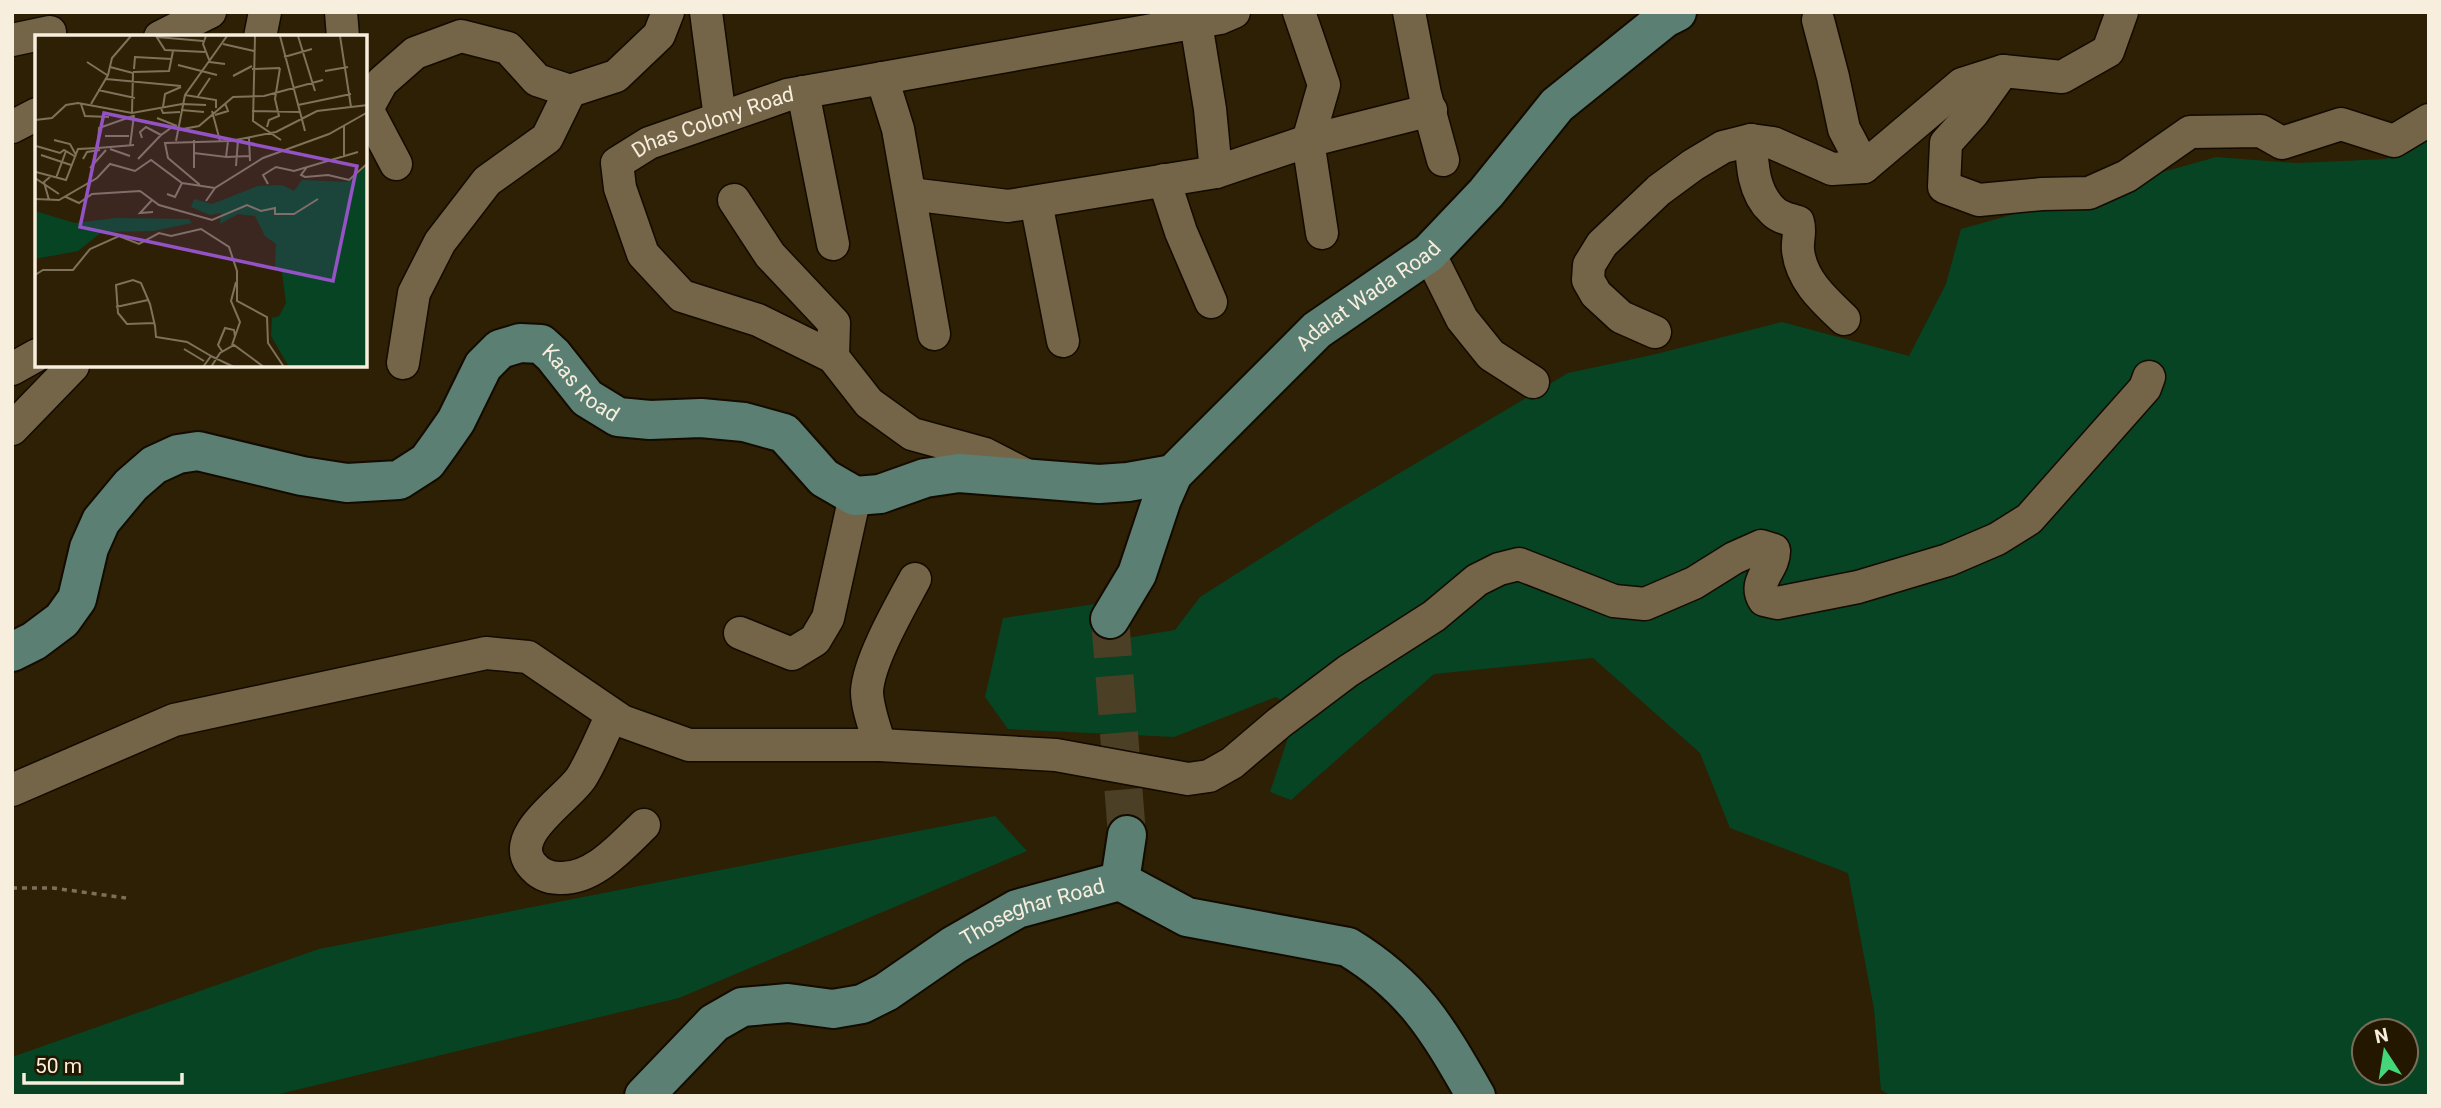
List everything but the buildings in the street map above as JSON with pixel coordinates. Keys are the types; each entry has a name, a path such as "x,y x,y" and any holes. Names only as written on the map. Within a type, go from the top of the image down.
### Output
{"main road":[{"name":"Adalat Wada Road","path":"1110,619 1137,574 1173,474 1317,330 1429,253 1486,193 1557,105 1668,14"},
{"name":"Kaas Road","path":"12,652 34,641 62,620 77,599 89,548 101,521 131,485 154,465 178,454 198,451 336,482 399,480 427,462 456,421 483,366 500,349 520,343 541,344 554,355 587,398 618,417 650,420 701,418 744,422 784,433 824,478 855,496"},
{"path":"855,496 880,494 925,478 959,473 1099,484 1173,474"},
{"path":"1120,881 1127,835"},
{"name":"Thoseghar Road","path":"644,1096 714,1023 742,1007 788,1003 833,1009 862,1004 886,992 954,945 1017,909 1120,881 1187,917 1348,947 1369,960 1414,999 1438,1030 1476,1096"}],"street":[{"path":"164,35 210,12"},
{"path":"260,35 265,12"},
{"path":"341,12 343,35"},
{"path":"368,104 382,82 415,53 461,36 508,48 537,80 570,91 616,76 659,35 668,12"},
{"name":"Dhas Colony Road","path":"1031,477 985,453 912,434 869,403 833,357 758,320 682,296 643,254 620,188 617,163 649,143 787,95 882,78 1120,24 1196,23 1234,12"},
{"path":"1299,12 1324,85 1308,141 1322,233"},
{"path":"1409,12 1425,94 1443,160"},
{"path":"1655,332 1621,317 1596,294 1588,280 1589,265 1602,244 1659,190 1693,165 1723,147 1751,140 1773,143 1832,169 1864,167 1962,83 2003,71 2062,77 2108,51 2122,12"},
{"path":"709,13 720,118"},
{"path":"1818,20 1844,129 1864,167"},
{"path":"1196,23 1210,109 1216,172"},
{"path":"12,40 48,27"},
{"path":"2003,71 1973,113 1946,143 1944,187 1979,200 2089,193 2127,176 2190,132 2261,131 2282,143 2341,124 2394,141 2429,120"},
{"path":"882,78 898,129 934,334"},
{"path":"403,363 414,293 439,242 487,181 547,138 570,91"},
{"path":"803,92 833,244"},
{"path":"910,194 1008,206 1036,202 1216,172 1308,141 1431,110"},
{"path":"368,111 396,164"},
{"path":"12,127 35,115"},
{"path":"1751,140 1752,169 1757,188 1771,210 1785,219 1798,222 1799,255 1809,280 1816,293 1844,318"},
{"path":"1164,180 1181,232 1210,302"},
{"path":"734,200 770,255 834,323 833,357"},
{"path":"1036,202 1063,341"},
{"path":"1429,253 1461,319 1491,355 1533,382"},
{"path":"12,342 20,349 35,352"},
{"path":"12,369 35,353"},
{"path":"12,429 71,368"},
{"path":"12,790 174,720 486,653 528,657 622,721 689,745 880,745 1056,755 1188,779 1209,776 1232,764 1279,723 1348,671 1434,616 1477,580 1499,569 1519,564 1614,601 1645,604 1694,583 1734,558 1761,546 1774,550 1774,559 1760,584 1761,596 1764,600 1777,603 1858,587 1948,560 1997,539 2029,519 2145,388 2149,377"},
{"path":"740,632 792,654 815,640 828,618 855,496"},
{"path":"880,745 869,706 868,683 886,633 915,579"},
{"path":"612,715 580,778 535,827 525,845 526,856 542,875 560,878 583,874 610,858 644,825"}],"path":[{"path":"12,888 53,888 126,898"}],"green space":[{"path":"2429,132 2429,1096 1892,1096 1881,1090 1874,1009 1848,873 1730,828 1700,753 1593,658 1434,674 1291,800 1270,792 1297,711 1276,697 1174,737 1008,729 985,697 1003,618 1095,604 1114,640 1175,630 1200,597 1334,512 1568,373 1782,322 1909,356 1946,284 1961,229 2216,157 2296,163 2386,159"},
{"path":"995,816 1027,851 679,998 271,1096 12,1096 12,1057 319,949"}],"tunnel":[{"path":"1110,619 1127,835"}]}
